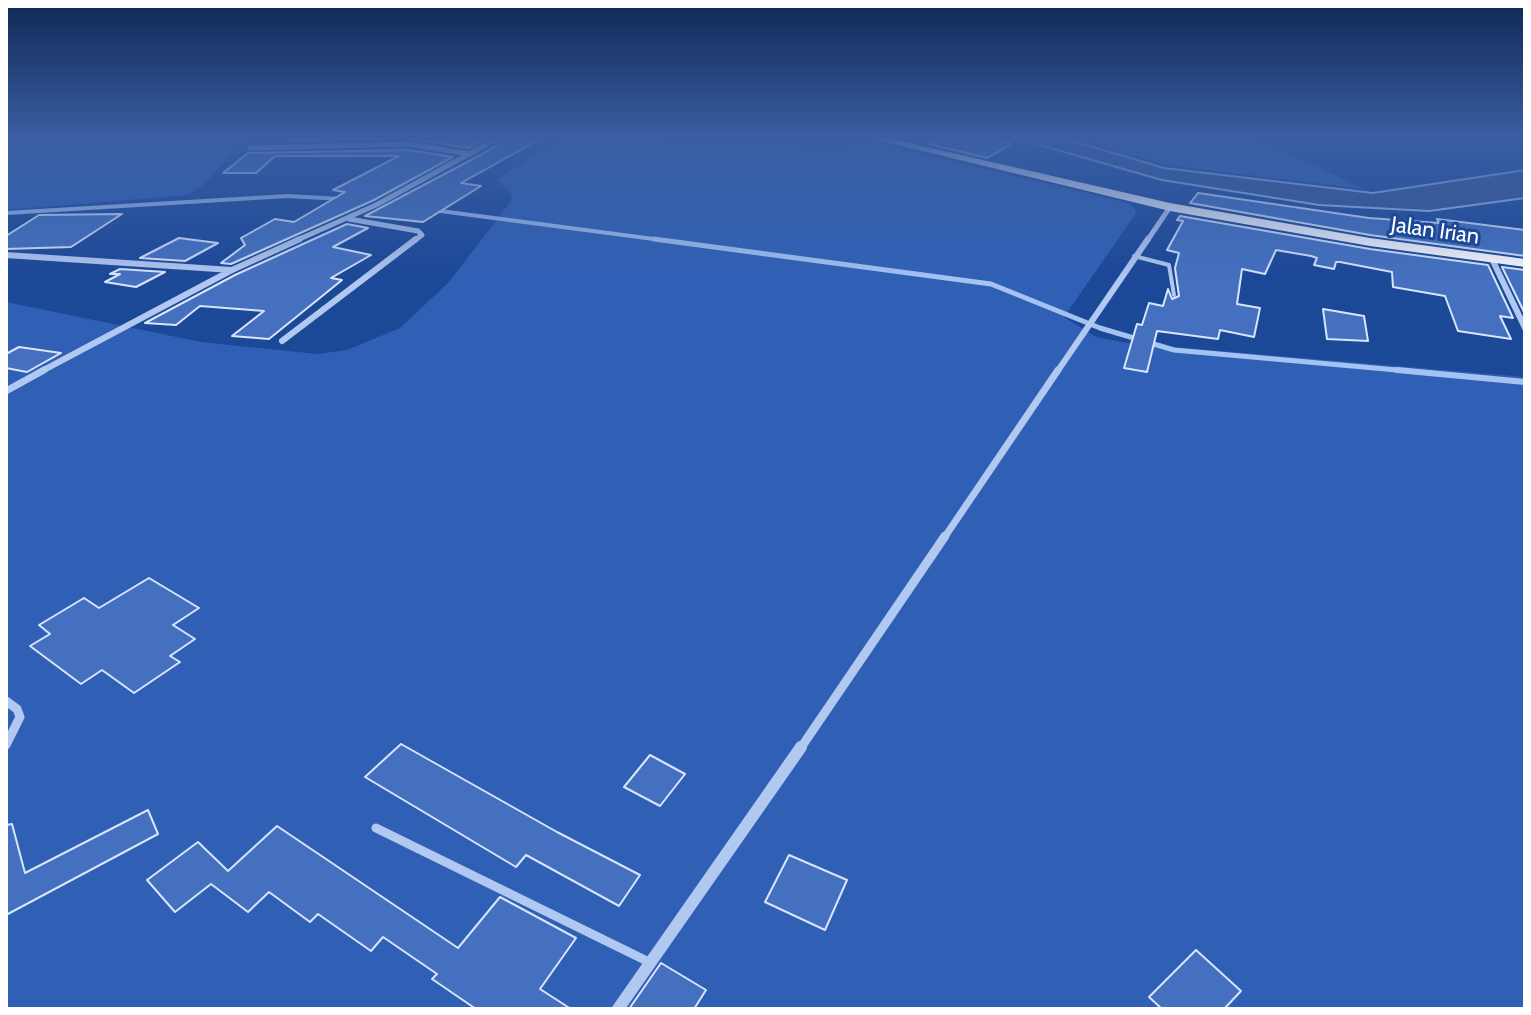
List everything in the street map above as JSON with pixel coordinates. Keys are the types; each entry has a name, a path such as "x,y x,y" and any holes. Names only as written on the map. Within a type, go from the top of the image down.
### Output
{"main road":[{"name":"Jalan Irian","path":"1078,184 1170,207 1308,232 1525,263"}],"street":[{"path":"6,391 232,270 348,219 413,184"},
{"path":"618,1009 1170,207"},
{"path":"282,341 422,235 418,231 348,219"},
{"path":"6,255 232,270"},
{"path":"1492,259 1525,328"},
{"path":"6,701 17,709 20,717 6,745"}],"lane":[{"path":"1134,256 1169,265 1174,295"},
{"path":"376,828 651,963"}],"shaded area":[{"path":"6,184 204,184 188,195 6,210"},
{"path":"502,184 1050,184 1125,202 1134,207 1136,213 1064,317 1096,337 1127,343 1525,377 1525,1009 6,1009 6,302 201,342 317,354 347,350 400,328 449,282 512,200 511,193"},
{"path":"1189,184 1301,184 1373,193 1430,184 1525,184 1525,198 1429,211 1319,205"},
{"path":"1326,184 1354,184 1364,189"}],"building":[{"path":"344,184 403,184 231,264 221,263 245,245 241,238 275,219 294,222 345,192 333,190"},
{"path":"425,184 481,186 423,222 365,216"},
{"path":"1198,193 1369,218 1439,223 1437,219 1525,230 1525,256 1370,235 1190,203"},
{"path":"122,214 71,247 6,249 6,236 39,215"},
{"path":"1180,216 1370,249 1488,265 1513,318 1500,316 1511,339 1458,331 1445,296 1393,287 1392,272 1340,262 1336,262 1334,269 1314,265 1317,258 1311,256 1276,250 1265,274 1242,269 1237,304 1260,308 1254,337 1220,330 1218,339 1157,331 1147,372 1124,368 1137,324 1142,325 1149,303 1163,306 1168,289 1172,299 1179,296 1175,268 1179,253 1167,250 1183,221 1177,220"},
{"path":"347,224 368,228 333,247 371,255 331,278 342,280 269,339 232,336 264,311 200,306 176,325 145,323 235,275"},
{"path":"179,238 218,243 185,261 140,258"},
{"path":"1502,267 1525,270 1525,314"},
{"path":"120,269 165,272 136,287 105,282 120,274 110,274"},
{"path":"1323,309 1364,316 1368,341 1327,339"},
{"path":"19,347 61,353 27,372 6,368 6,354"},
{"path":"149,578 199,608 173,625 195,639 170,656 180,662 134,693 102,670 81,684 30,646 50,634 39,625 84,598 99,608"},
{"path":"401,744 640,875 619,906 526,855 516,867 365,777"},
{"path":"650,755 685,774 660,806 624,787"},
{"path":"148,810 158,834 6,915 6,825 12,824 25,873"},
{"path":"277,826 458,948 500,897 576,938 540,989 571,1009 476,1009 432,979 437,974 383,937 371,951 318,914 310,922 269,892 248,912 211,884 175,912 147,880 198,842 228,871"},
{"path":"789,855 847,880 825,930 765,902"},
{"path":"1196,950 1241,991 1224,1009 1162,1009 1149,997"},
{"path":"661,963 706,990 694,1009 629,1009"}],"waterway":[{"path":"6,213 287,196 342,199"},
{"path":"433,210 668,241"},
{"path":"654,239 668,241"},
{"path":"668,241 991,284 1100,328 1174,350 1403,371"},
{"path":"1397,370 1403,371"},
{"path":"1403,371 1419,372"},
{"path":"1403,371 1525,382"}]}
